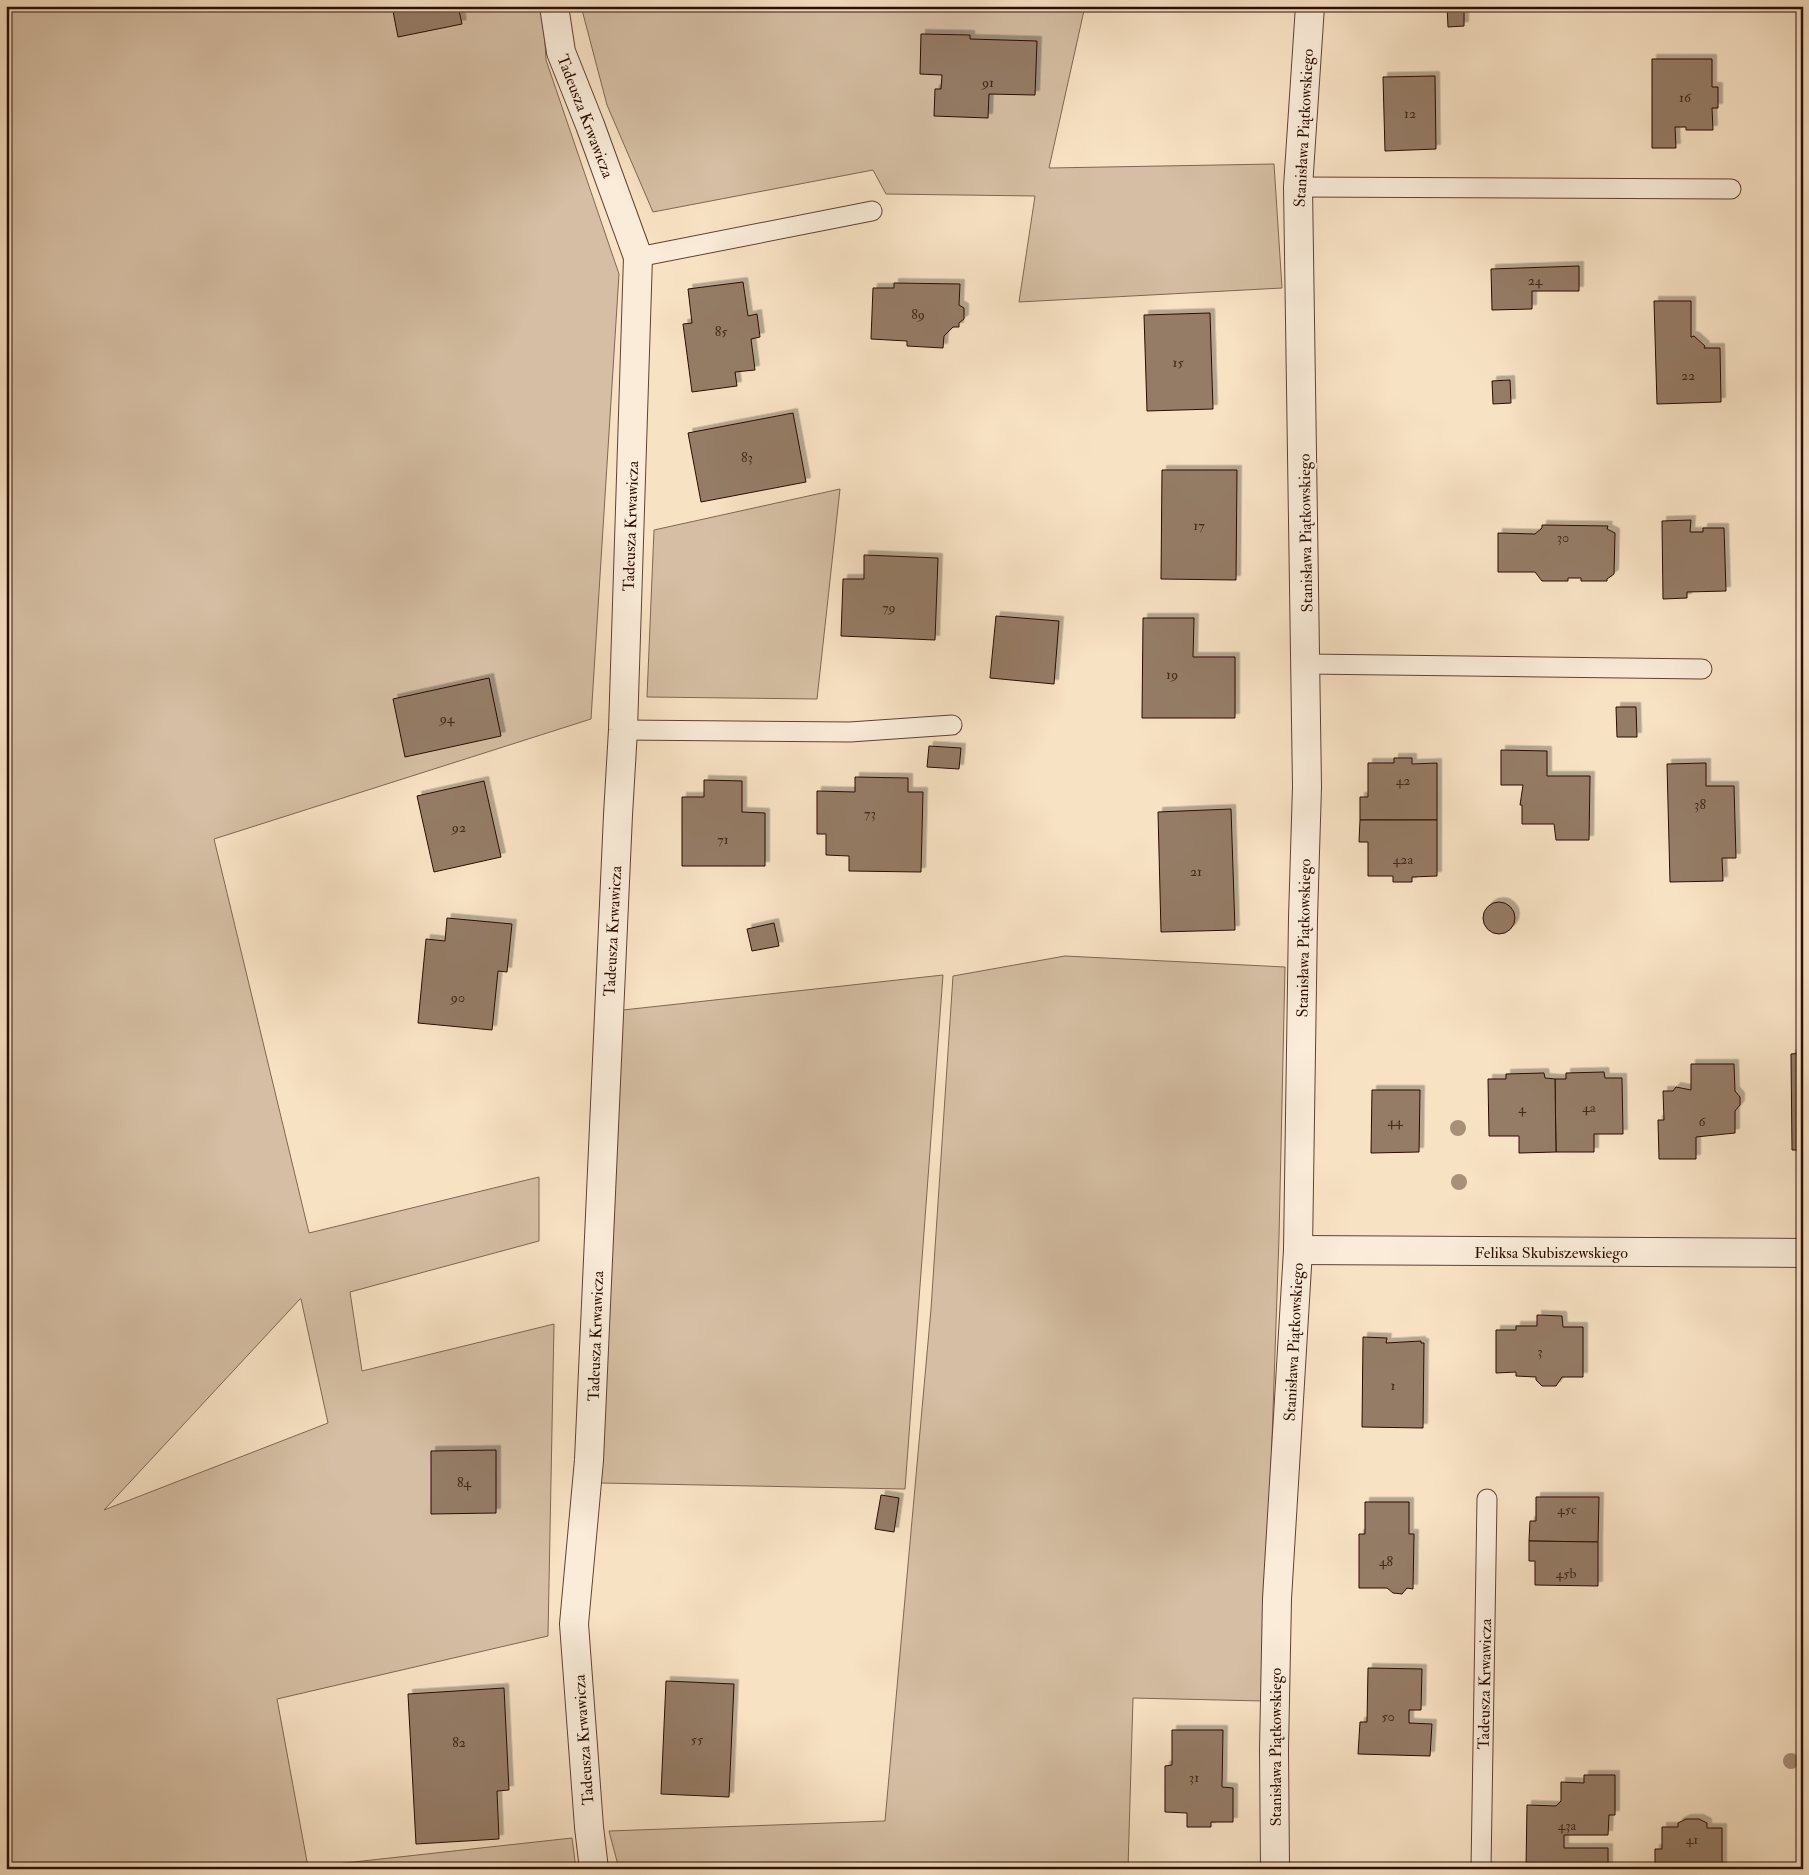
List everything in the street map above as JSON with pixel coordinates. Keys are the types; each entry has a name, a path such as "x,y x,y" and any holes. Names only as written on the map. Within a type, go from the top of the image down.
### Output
{"street":[{"name":"Tadeusza Krwawicza","path":"554,6 560,52 590,125 638,257 624,730 617,834 590,1460 574,1624 589,1827 594,1869"},
{"name":"Stanisława Piątkowskiego","path":"1276,1869 1274,1749 1277,1599 1298,1250 1307,788 1307,664 1298,187 1310,6"},
{"name":"Feliksa Skubiszewskiego","path":"1298,1250 1803,1253"}],"lane":[{"path":"1298,187 1731,189"},
{"path":"638,257 872,211"},
{"path":"1307,664 1702,668"},
{"path":"624,730 850,732 952,725"},
{"name":"Tadeusza Krwawicza","path":"1481,1869 1488,1499"}],"shaded area":[{"path":"6,6 543,6 546,60 619,274 591,719 214,839 309,1233 539,1177 539,1241 350,1292 362,1371 554,1324 548,1636 277,1699 308,1867 572,1838 576,1869 6,1869","holes":["300,1299 328,1423 104,1510"]},
{"path":"581,6 1085,6 1049,168 1274,164 1282,288 1019,302 1035,196 886,194 873,170 653,212 607,105"},
{"path":"840,489 817,699 647,697 654,530"},
{"path":"1065,956 1285,967 1279,1237 1263,1701 1133,1698 1128,1869 619,1869 609,1831 885,1821 931,1309 953,976"},
{"path":"943,975 905,1489 601,1483 623,1010"}],"building":[{"path":"392,6 458,6 462,24 398,37"},
{"path":"1447,6 1464,6 1464,26 1448,27"},
{"path":"921,34 970,35 970,39 1037,41 1035,95 989,94 988,118 934,116 935,89 941,89 942,75 920,74"},
{"path":"1652,59 1712,59 1712,87 1718,87 1718,108 1712,108 1713,130 1686,130 1686,127 1675,127 1676,148 1652,148"},
{"path":"1435,76 1436,149 1385,151 1383,77"},
{"path":"1579,266 1579,291 1532,291 1532,309 1492,310 1491,269"},
{"path":"743,282 748,316 757,314 760,337 751,339 755,370 735,372 737,386 692,392 683,324 692,323 688,289"},
{"path":"894,283 960,284 959,305 964,308 964,319 959,323 959,327 953,327 944,336 943,348 907,346 907,341 871,339 873,288 894,288"},
{"path":"1654,301 1691,301 1691,337 1694,336 1705,346 1704,348 1720,348 1721,402 1657,404"},
{"path":"1210,313 1213,409 1147,411 1144,315"},
{"path":"1510,380 1511,403 1493,404 1492,381"},
{"path":"793,413 806,482 701,502 688,433"},
{"path":"1162,470 1237,470 1236,580 1161,579"},
{"path":"1691,520 1690,532 1703,532 1703,528 1724,528 1726,591 1687,592 1687,598 1663,599 1662,521"},
{"path":"1542,525 1608,526 1607,529 1615,533 1614,574 1607,581 1581,581 1581,578 1568,578 1568,581 1542,581 1535,572 1498,572 1498,533 1535,534 1542,528"},
{"path":"864,555 938,558 935,640 841,636 843,579 864,579"},
{"path":"996,616 1059,621 1054,684 990,678"},
{"path":"1143,618 1194,618 1193,657 1235,657 1235,718 1142,718"},
{"path":"489,678 501,736 405,757 393,699"},
{"path":"1616,707 1636,707 1637,737 1617,737"},
{"path":"929,746 961,748 959,769 927,767"},
{"path":"1501,750 1547,751 1547,776 1590,776 1589,840 1556,840 1554,824 1522,824 1522,805 1520,805 1523,785 1501,785"},
{"path":"1394,758 1412,758 1412,764 1437,763 1437,820 1360,820 1360,797 1368,797 1368,763 1394,763"},
{"path":"1706,763 1706,786 1734,786 1736,858 1722,858 1723,881 1670,882 1667,764"},
{"path":"855,777 908,778 908,792 923,792 921,872 849,871 849,856 826,855 826,834 817,834 817,791 855,792"},
{"path":"704,780 742,781 742,812 765,813 765,866 682,866 682,797 704,797"},
{"path":"484,781 501,857 434,872 417,796"},
{"path":"1231,809 1235,930 1161,932 1158,812"},
{"path":"1360,820 1437,820 1437,876 1412,877 1412,882 1393,882 1393,876 1368,876 1368,842 1359,842"},
{"path":"1499,902 1505,903 1510,907 1514,912 1514,924 1510,929 1505,933 1499,934 1493,933 1488,929 1484,924 1483,918 1484,912 1488,907 1493,903"},
{"path":"447,918 512,924 507,972 498,971 492,1030 418,1023 426,939 445,941"},
{"path":"774,923 779,946 752,951 747,929"},
{"path":"1803,1053 1803,1150 1792,1150 1791,1054"},
{"path":"1691,1064 1734,1064 1735,1091 1740,1097 1740,1105 1735,1111 1735,1133 1696,1137 1696,1159 1659,1159 1658,1120 1664,1120 1663,1091 1673,1091 1676,1087 1691,1090"},
{"path":"1604,1072 1605,1078 1622,1078 1623,1134 1594,1134 1594,1152 1556,1152 1555,1079 1566,1079 1566,1073"},
{"path":"1544,1073 1545,1078 1555,1079 1556,1152 1519,1153 1519,1136 1489,1136 1488,1079 1506,1079 1506,1074"},
{"path":"1372,1090 1420,1090 1419,1152 1371,1153"},
{"path":"1537,1315 1562,1316 1563,1327 1583,1327 1583,1377 1562,1377 1556,1386 1542,1386 1536,1380 1536,1377 1516,1376 1516,1372 1496,1373 1496,1330 1516,1330 1516,1326 1537,1326"},
{"path":"1363,1337 1387,1338 1386,1343 1421,1341 1421,1343 1424,1343 1423,1428 1362,1427"},
{"path":"496,1450 496,1513 431,1514 431,1451"},
{"path":"881,1495 899,1498 894,1532 875,1529"},
{"path":"1536,1497 1599,1497 1598,1542 1529,1541 1530,1521 1536,1521"},
{"path":"1365,1502 1409,1502 1409,1534 1414,1534 1413,1589 1407,1588 1402,1594 1393,1593 1387,1588 1359,1588 1359,1534 1365,1534"},
{"path":"1529,1541 1598,1542 1598,1586 1535,1585 1535,1561 1529,1561"},
{"path":"1368,1668 1422,1669 1421,1710 1409,1710 1409,1723 1432,1724 1430,1756 1358,1754 1360,1722 1367,1722"},
{"path":"666,1681 734,1684 729,1797 661,1794"},
{"path":"504,1688 509,1790 497,1791 499,1839 416,1844 408,1694"},
{"path":"1172,1730 1223,1730 1222,1787 1233,1788 1233,1822 1211,1822 1211,1827 1187,1827 1187,1813 1165,1812 1165,1766 1172,1765"},
{"path":"1584,1775 1615,1775 1615,1815 1609,1815 1608,1835 1564,1835 1564,1848 1608,1848 1608,1869 1526,1869 1527,1805 1556,1806 1561,1801 1561,1782 1584,1783"},
{"path":"1686,1819 1699,1819 1707,1823 1707,1828 1722,1828 1722,1869 1655,1869 1655,1849 1662,1849 1662,1827 1678,1827 1678,1823"}]}
